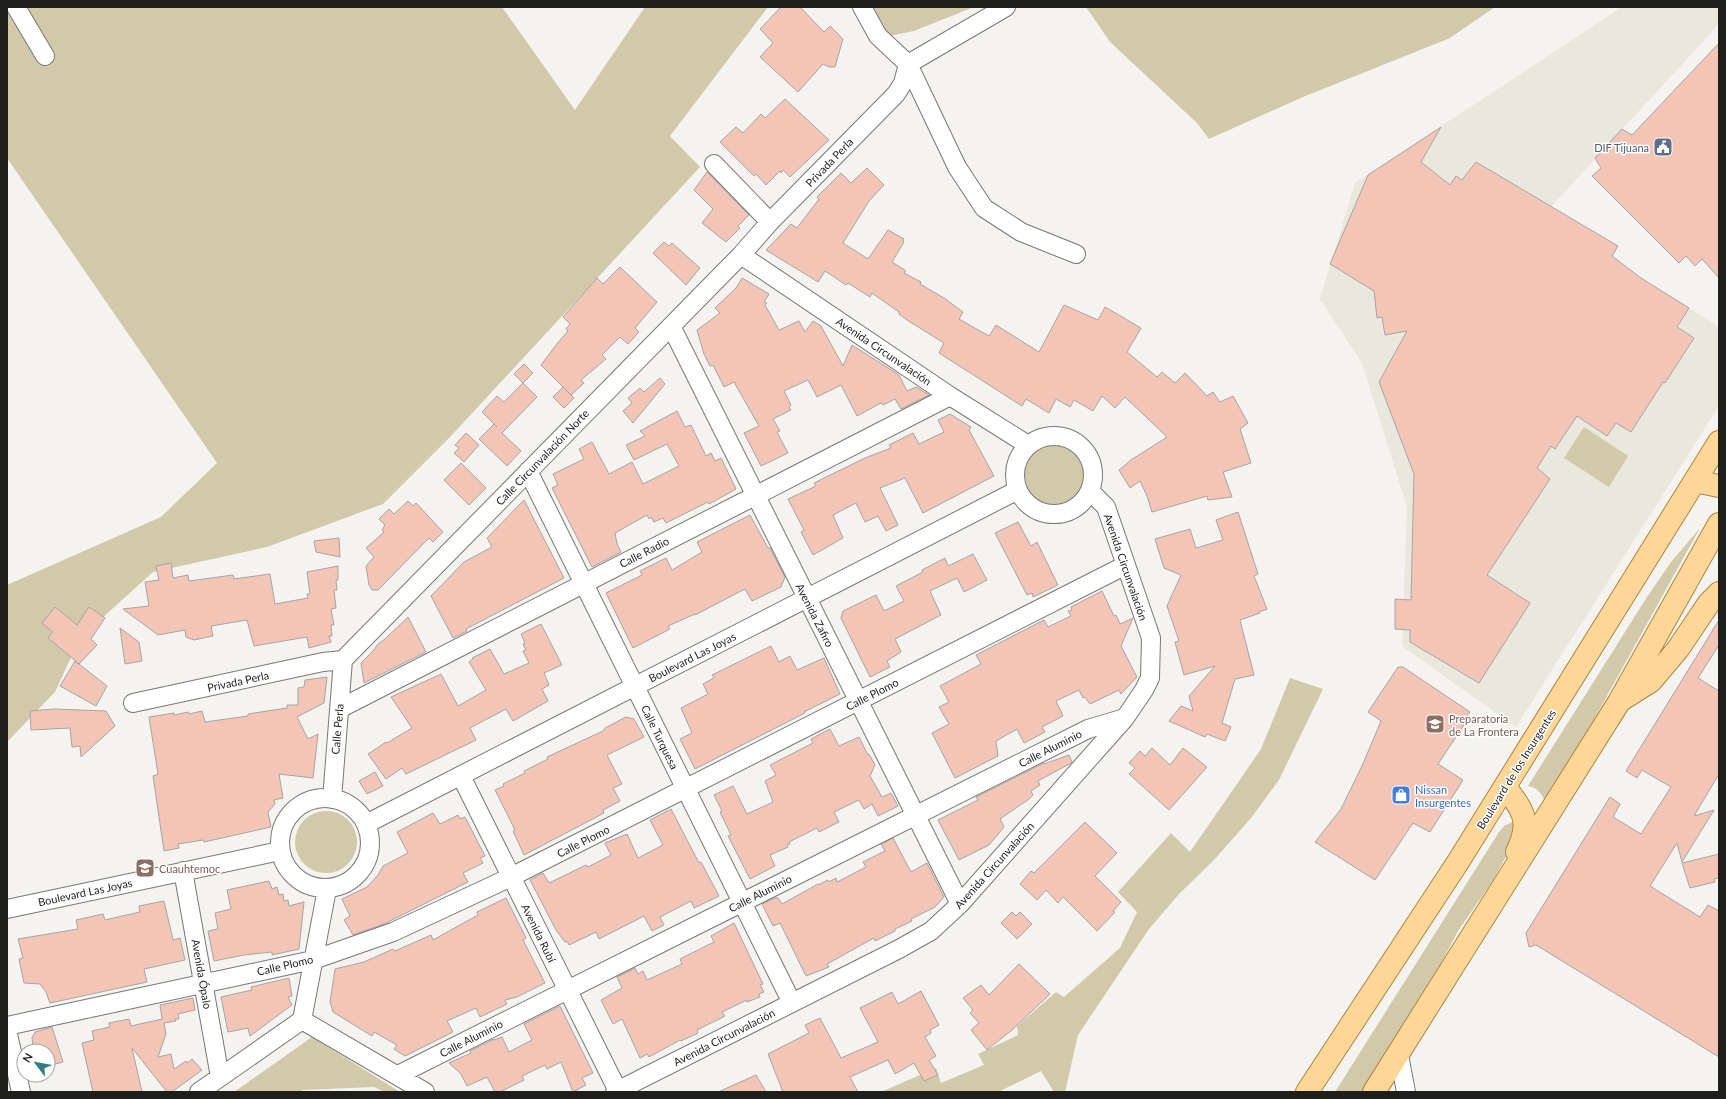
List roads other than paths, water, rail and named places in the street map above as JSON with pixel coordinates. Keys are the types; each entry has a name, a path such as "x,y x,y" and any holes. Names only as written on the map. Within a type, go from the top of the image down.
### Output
{"main road":[{"name":"Boulevard de los Insurgentes","path":"1307,1092 1389,969 1414,927 1506,788 1719,442"},
{"path":"1695,481 1719,486"},
{"path":"1374,1092 1619,702 1719,524"},
{"path":"1619,702 1651,681 1678,649 1709,603 1719,593"},
{"path":"1490,908 1524,838 1524,817 1518,803 1506,788"}],"street":[{"path":"16,7 45,56"},
{"path":"862,7 878,36 908,64 957,167 984,208 1021,232 1076,254"},
{"path":"908,64 1006,7"},
{"name":"Privada Perla","path":"741,255 770,222 896,94 903,83 908,64"},
{"path":"714,164 770,222"},
{"name":"Calle Circunvalación Norte","path":"343,660 741,255"},
{"name":"Avenida Circunvalación","path":"741,255 950,396 1028,445"},
{"name":"Avenida Zafiro","path":"671,326 960,904"},
{"name":"Calle Radio","path":"339,709 950,396"},
{"path":"1050,436 1062,436 1078,443 1089,456 1093,468 1094,480 1090,491 1083,502 1073,510 1060,514 1047,514 1035,509 1025,501 1018,490 1015,478 1016,466 1028,445 1038,439 1050,436"},
{"name":"Calle Turquesa","path":"528,471 792,1003"},
{"name":"Boulevard Las Joyas","path":"366,824 1018,490"},
{"name":"Avenida Circunvalación","path":"617,1091 899,949 931,931 960,904 1125,718 1144,690 1150,678 1151,638 1106,507 1090,491"},
{"name":"Calle Plomo","path":"7,1026 313,960 393,932 511,877 1126,565"},
{"name":"Privada Perla","path":"133,703 323,662 343,660"},
{"name":"Calle Perla","path":"332,799 343,660"},
{"name":"Calle Aluminio","path":"398,1075 1088,729 1125,718"},
{"name":"Avenida Rubí","path":"461,776 617,1091"},
{"path":"332,799 351,806 360,814 366,824 369,838 369,853 363,867 354,878 347,882 327,888 311,886 296,879 286,866 280,851 282,830 292,813 309,801 332,799"},
{"name":"Boulevard Las Joyas","path":"7,909 280,851"},
{"name":"Avenida Ópalo","path":"183,871 220,1078"},
{"path":"199,1092 302,1020 327,888"},
{"path":"302,1020 398,1075 415,1089"},
{"path":"7,1030 21,1092"},
{"path":"1398,1055 1406,1092"}],"place":[{"name":"DIF Tijuana","path":"1663,147"},
{"name":"Preparatoria de La Frontera","path":"1435,724"},
{"name":"Nissan Insurgentes","path":"1401,795"},
{"name":"Cuauhtemoc","path":"145,868"}]}
